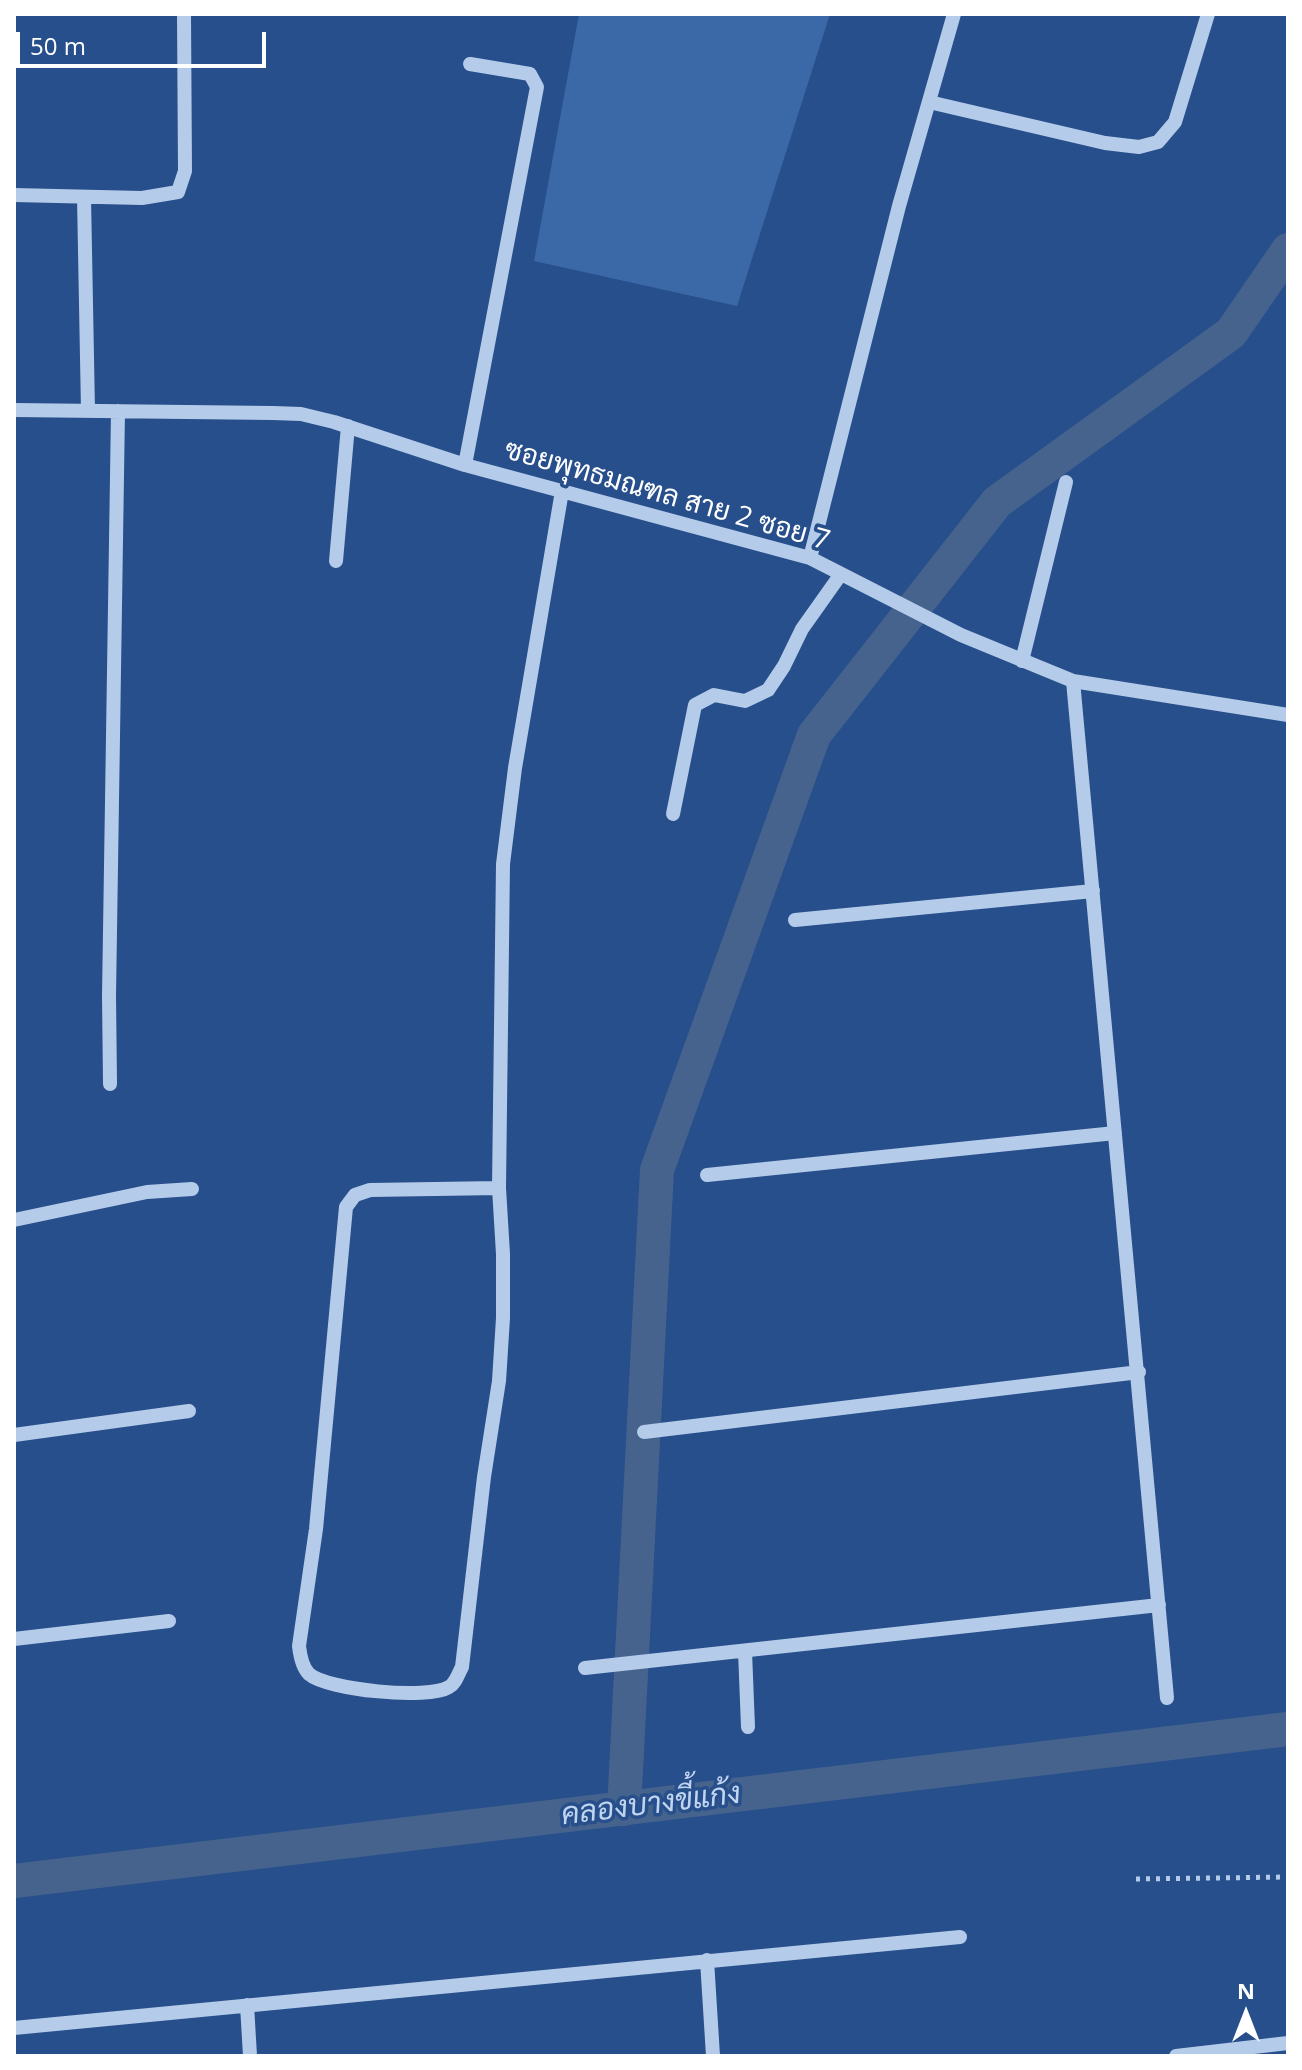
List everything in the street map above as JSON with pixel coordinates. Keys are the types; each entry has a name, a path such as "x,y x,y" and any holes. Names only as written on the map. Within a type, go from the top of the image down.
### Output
{"street":[{"path":"14,195 142,198 178,192 185,171 184,14"},
{"path":"810,558 899,206 954,14"},
{"path":"929,102 1105,143 1139,147 1158,142 1175,122 1208,14"},
{"path":"465,465 537,87 530,74 470,64"},
{"path":"84,197 88,411"},
{"name":"ซอยพุทธมณฑล สาย 2 ซอย 7","path":"14,410 301,414 348,426 465,465 810,558 961,635 1073,681 1288,715"},
{"path":"110,1084 118,411"},
{"path":"336,561 348,426"},
{"path":"1022,661 1066,482"},
{"path":"499,1188 370,1190 355,1195 346,1207 316,1529 299,1646 307,1673 320,1680 400,1693 425,1693 447,1689 462,1667 484,1477 499,1381 503,1318 499,1188 503,864 515,768 562,491"},
{"path":"673,814 695,705 714,695 745,701 768,690 802,629 841,574"},
{"path":"1073,681 1167,1698"},
{"path":"795,920 1093,891"},
{"path":"707,1175 1115,1133"},
{"path":"14,1220 147,1192 192,1189"},
{"path":"644,1432 1139,1372"},
{"path":"14,1435 189,1411"},
{"path":"585,1668 1159,1605"},
{"path":"14,1639 169,1621"},
{"path":"745,1651 748,1727"},
{"path":"14,2028 960,1937"},
{"path":"707,1960 713,2056"},
{"path":"247,2005 250,2056"},
{"path":"1176,2056 1288,2043"}],"path":[{"path":"1136,1879 1288,1877"}],"shaded area":[{"path":"579,14 830,14 737,306 534,261"}],"waterway":[{"path":"624,1809 657,1170 814,735 997,502 1231,333 1288,250"},
{"name":"คลองบางขี้แก้ง","path":"14,1881 1288,1729"}]}
